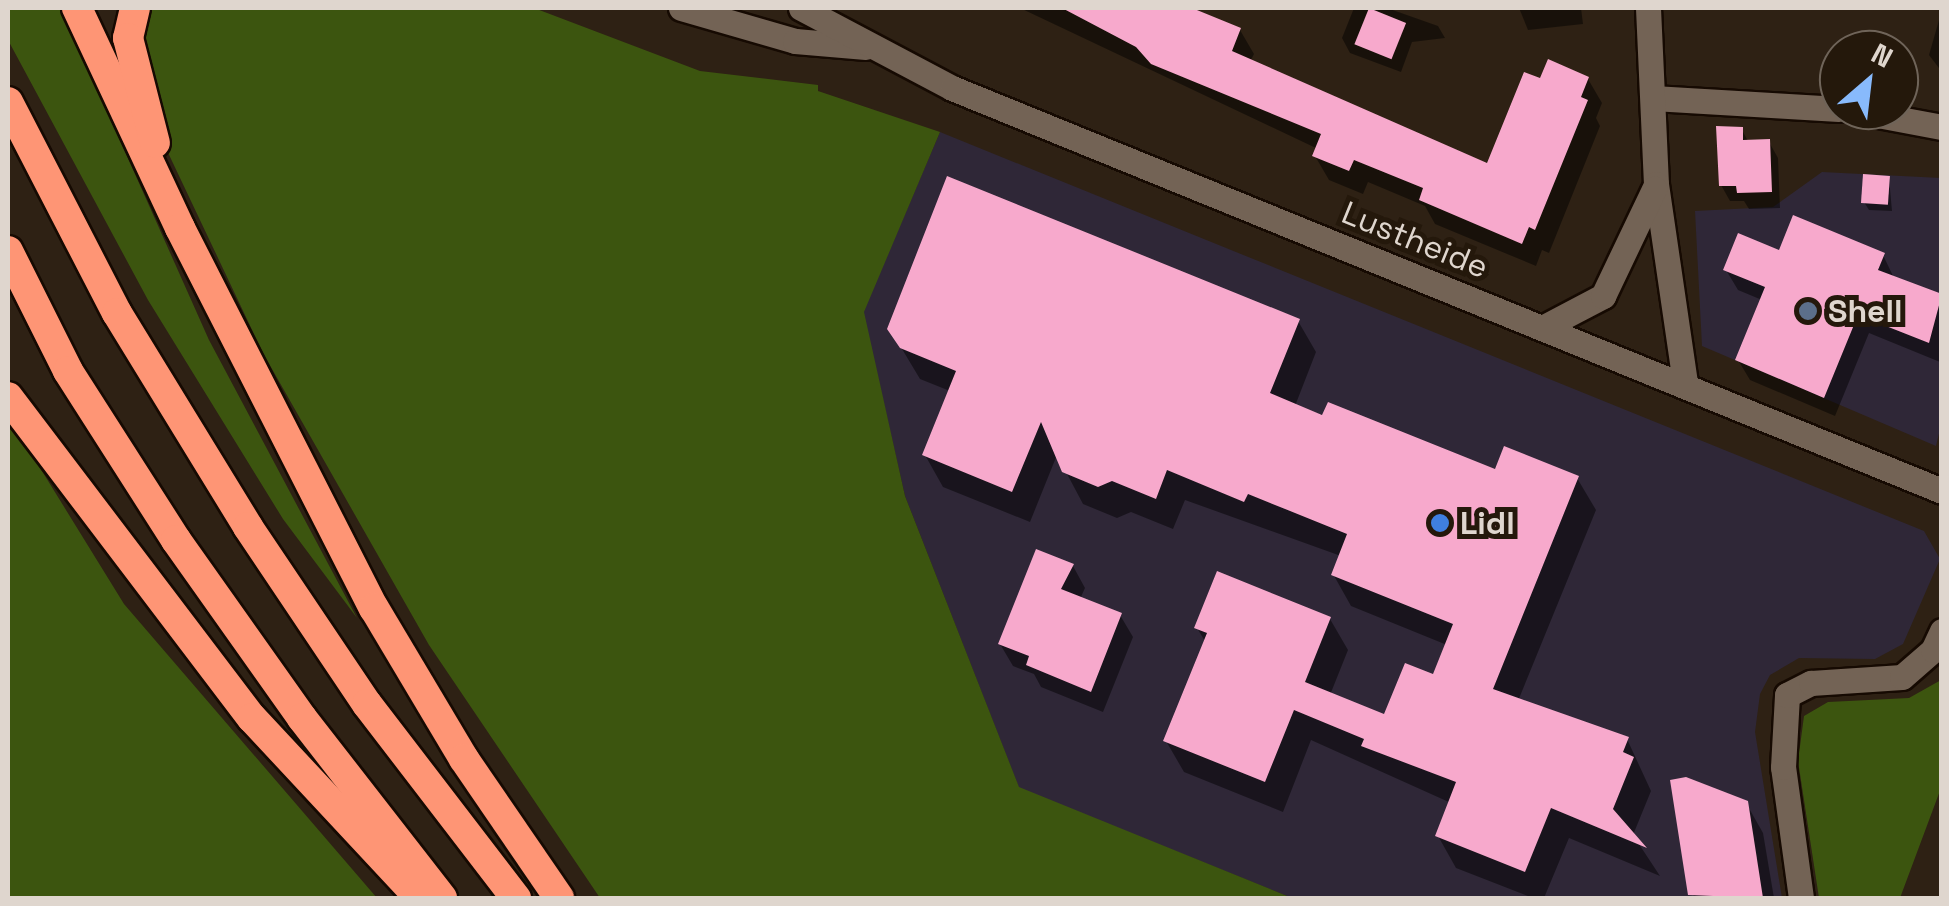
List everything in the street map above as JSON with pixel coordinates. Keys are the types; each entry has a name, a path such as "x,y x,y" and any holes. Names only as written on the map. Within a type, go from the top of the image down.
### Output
{"highway":[{"path":"77,8 180,228 406,666 559,898"},
{"path":"135,8 128,38 180,228"},
{"path":"8,102 118,313 248,527 367,704 516,898"},
{"path":"8,250 68,371 176,540 442,898"},
{"path":"8,397 252,718 420,898"}],"main road":[{"name":"Lustheide","path":"681,8 795,41 866,48"},
{"name":"Lustheide","path":"800,8 866,48 1942,491"},
{"path":"1648,8 1656,184 1685,382"},
{"path":"1653,98 1819,108"},
{"path":"1544,327 1604,296 1656,184"},
{"path":"1801,898 1783,766 1787,695 1811,683 1902,677 1932,650 1942,631"}],"shaded area":[{"path":"940,132 1924,531 1940,559 1903,644 1875,659 1799,658 1770,675 1760,694 1755,732 1782,898 1292,898 1019,788 905,496 863,312"},
{"path":"1822,172 1941,178 1942,421 1936,446 1702,346 1695,211 1773,207"}],"green space":[{"path":"8,8 61,8 209,340 357,618 283,519 148,300 8,40"},
{"path":"149,8 534,8 700,71 818,85 818,91 940,132 864,312 905,496 1019,787 1292,898 600,898 429,645 264,355 162,140 143,63"},
{"path":"8,416 124,604 377,898 8,898"},
{"path":"1941,680 1941,788 1900,898 1819,898 1798,761 1804,716 1828,702 1909,698"}],"building":[{"path":"1062,8 1192,8 1241,28 1232,51 1487,163 1524,72 1540,78 1548,59 1589,77 1581,97 1588,100 1535,230 1529,227 1522,244 1419,200 1423,188 1354,160 1349,171 1312,156 1321,134 1151,64 1136,47"},
{"path":"1369,8 1406,23 1391,59 1354,44"},
{"path":"1716,126 1743,127 1743,140 1770,139 1772,192 1737,193 1736,186 1719,186"},
{"path":"1863,174 1890,176 1888,205 1861,203"},
{"path":"947,176 1300,319 1270,393 1322,415 1328,402 1495,469 1504,446 1579,476 1493,689 1629,737 1623,752 1634,757 1613,809 1647,848 1551,808 1525,872 1435,836 1456,782 1361,746 1364,739 1294,710 1265,782 1163,741 1207,633 1194,628 1217,571 1331,617 1305,682 1384,714 1405,663 1433,674 1453,624 1331,575 1347,534 1248,494 1244,502 1167,470 1156,499 1112,481 1098,487 1062,472 1041,422 1012,492 922,455 956,371 900,348 887,329"},
{"path":"1793,215 1885,253 1878,270 1942,294 1929,343 1858,315 1824,398 1735,360 1765,287 1723,270 1738,233 1779,250"},
{"path":"1036,549 1074,564 1061,589 1122,613 1091,692 1026,665 1029,656 998,644"},
{"path":"1686,777 1748,801 1763,898 1688,895 1670,780"}],"place":[{"name":"Shell","path":"1808,311"},
{"name":"Lidl","path":"1440,523"}]}
